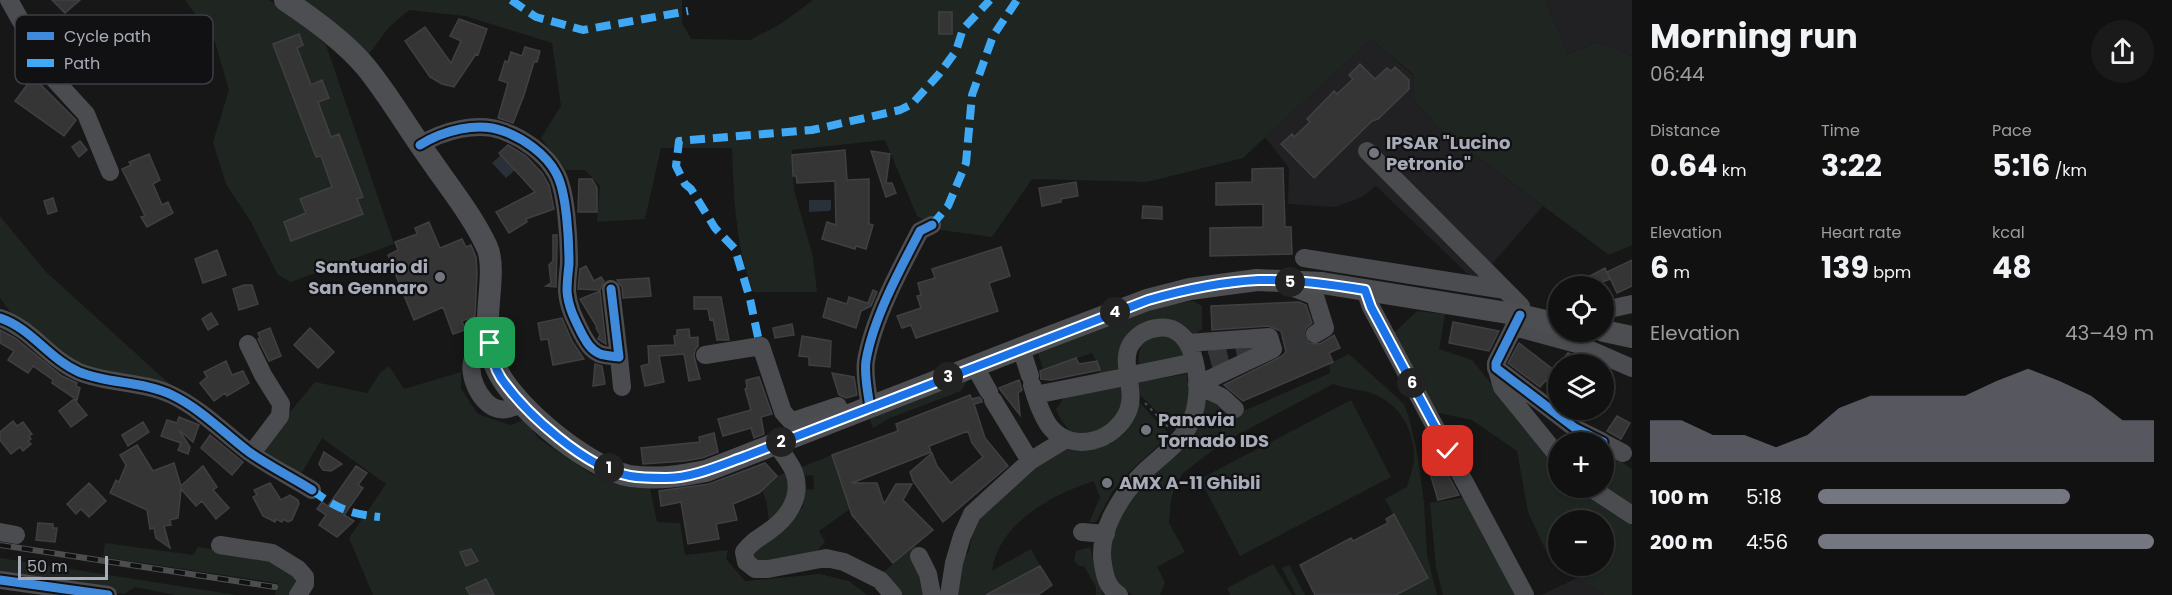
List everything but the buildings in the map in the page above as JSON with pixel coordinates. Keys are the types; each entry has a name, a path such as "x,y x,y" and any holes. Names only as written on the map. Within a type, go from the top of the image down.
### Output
{"main road":[{"path":"285,0 315,20 364,66 465,209 488,249 490,343 493,360 500,377 522,403 558,438 592,461 628,476 668,478 706,471 1148,300 1190,289 1257,280 1322,283 1517,321 1548,322"},
{"path":"1614,333 1632,337"}],"street":[{"path":"9,0 17,15"},
{"path":"58,84 86,114 110,172"},
{"path":"420,145 431,138 482,127 506,132 531,144 556,172 561,188 569,261 567,292 571,312 589,346 600,354 619,357"},
{"path":"1367,151 1521,306 1517,321 1496,363 1496,368 1503,387 1548,443"},
{"path":"870,408 865,377 866,361 875,327 920,231 932,225"},
{"path":"1304,258 1505,290"},
{"path":"1257,280 1298,288 1315,296 1325,328 1315,334"},
{"path":"611,289 622,387"},
{"path":"1365,290 1371,307 1525,595"},
{"path":"1614,308 1632,304"},
{"path":"0,318 21,327 78,372 169,393 187,403 252,453 312,490"},
{"path":"1517,321 1632,368"},
{"path":"1021,348 1032,385 1050,427 1066,439 1083,442 1109,436 1119,426 1128,411 1130,345 1139,335 1152,328 1163,327 1176,331 1195,356 1197,385 1192,422 1180,440 1139,477 1122,499 1106,534 1101,557 1105,579 1112,591 1119,595"},
{"path":"1032,385 1129,379 1195,356 1269,337 1273,349 1197,385"},
{"path":"248,344 281,404 280,417 252,453"},
{"path":"705,356 766,344 783,412 790,420 838,406 842,418"},
{"path":"975,367 1030,461"},
{"path":"1496,368 1582,432"},
{"path":"1197,385 1222,397 1235,409"},
{"path":"949,595 954,563 962,536 972,514 1030,461 1066,439"},
{"path":"776,444 794,470 797,482 796,497 791,510 783,520 751,542 744,552 746,562 755,569 768,569 826,558 844,562 880,580 893,595"},
{"path":"1614,448 1623,453"},
{"path":"1606,498 1632,515"},
{"path":"1082,532 1106,534"},
{"path":"220,544 272,553 298,569 305,577 305,584 298,595"},
{"path":"919,556 928,574 932,595"},
{"path":"0,580 108,595"}],"path":[{"path":"1129,379 1180,440"}],"shaded area":[{"path":"185,0 269,0 292,14 326,45 394,244 291,282 278,275 251,222 226,184 213,142 229,90 213,39 213,15 196,15"},
{"path":"297,0 682,0 682,23 691,39 750,40 782,23 813,0 1545,0 1568,54 1598,42 1632,56 1632,245 1609,255 1440,129 1413,100 1414,75 1371,39 1243,158 1147,182 1032,179 992,237 941,230 917,216 885,140 792,150 794,190 813,257 817,292 753,292 739,238 732,148 661,148 645,219 597,222 600,186 585,170 566,170 541,138 561,106 552,43 465,16 409,10 389,27 369,54"},
{"path":"1545,0 1632,0 1632,56 1598,42 1568,54"},
{"name":"IPSAR \"Lucino Petronio\"","path":"1371,39 1414,76 1413,100 1440,129 1543,206 1476,282 1376,186 1362,197 1335,207 1288,204 1289,168 1265,137"},
{"path":"501,155 515,170 506,178 492,163"},
{"path":"809,200 831,200 831,209 809,212"},
{"path":"0,216 46,272 185,398 70,365 11,313 0,298"},
{"path":"1193,301 1202,306 1202,329 1192,336 1155,322 1119,369 1097,376 1100,369 1092,353 1043,370 1038,353 1150,308"},
{"path":"1417,311 1445,314 1439,349 1472,360 1548,454 1548,498 1596,498 1632,521 1632,595 1604,595 1573,576 1614,576 1614,510 1548,510 1548,555 1528,512 1517,451 1472,420 1434,412 1393,334"},
{"path":"1157,335 1174,338 1186,355 1139,364 1142,346 1147,340"},
{"path":"1349,354 1404,404 1418,457 1427,555 1437,595 1396,595 1428,578 1385,499 1407,487 1414,460 1411,436 1407,426 1395,408 1376,395 1333,384 1222,443 1183,473 1175,486 1171,500 1169,523 1185,552 1157,567 1165,582 1160,595 1132,595 1118,583 1111,573 1109,542 1122,509 1139,486 1193,440 1203,390 1232,416 1330,373 1329,364"},
{"path":"389,366 404,389 461,372 461,389 478,414 511,425 525,419 538,438 591,474 650,488 657,522 680,523 685,555 728,550 726,559 745,581 820,574 849,581 867,595 373,595 349,538 386,484 322,438 297,481 261,454 285,418 315,382 367,393 380,373"},
{"path":"1187,374 1188,404 1176,430 1140,395 1138,382"},
{"path":"969,379 961,391 890,418 873,428 869,416"},
{"path":"1120,384 1122,399 1116,417 1098,430 1083,435 1067,428 1056,409 1066,395"},
{"path":"1351,400 1391,477 1240,556 1200,479"},
{"path":"1138,401 1170,435 1129,472 1113,491 1096,522 1089,522 1100,498 1094,481 1045,503 1016,525 996,554 992,571 1031,549 1040,566 986,595 953,595 957,563 969,552 972,534 979,517 991,502 1060,447 1110,444 1125,433 1134,419"},
{"path":"832,455 850,509 819,531 825,542 817,551 758,564 752,556 756,546 792,520 803,507 803,490 814,489 813,475 802,476 799,468"},
{"path":"1614,456 1632,469 1632,509 1614,496"},
{"path":"788,472 789,500 769,523 767,504 762,490 777,476"},
{"path":"1468,497 1521,595 1443,595 1436,568 1430,503"},
{"path":"105,543 193,555 198,547 210,549 223,547 271,556 301,580 291,595 275,595 277,583 103,557"},
{"path":"915,545 925,595 897,595 884,572"},
{"path":"1090,547 1103,595 1096,595 1096,587 1084,566 1079,566 1074,561 1076,551"},
{"path":"0,558 236,595 175,595 135,587 124,594 0,576"},
{"path":"1273,564 1292,595 1230,595 1227,588"},
{"path":"1289,565 1305,595 1296,595 1282,568"},
{"path":"1577,578 1604,595 1541,595"}],"tunnel":[{"path":"1210,359 1315,334"}],"railway":[{"path":"0,545 275,587"}],"marked path":[{"path":"511,0 536,17 583,30 688,11"},
{"path":"758,337 750,299 735,249 715,228 691,189 685,184 676,166 679,141 812,130 900,110 912,104 939,74 956,51 963,29 990,0"},
{"path":"932,225 948,206 966,163 972,95 993,36 1017,0"},
{"path":"312,490 343,509 380,517"}],"cycle path":[{"path":"420,145 460,129 493,128 518,138 546,159 556,173 563,192 569,255 567,291 572,313 592,348 600,354 619,357 611,289"},
{"path":"870,408 866,361 875,328 888,294 920,231 932,225"},
{"path":"1520,315 1496,363 1496,368 1583,432"},
{"path":"0,318 21,329 58,359 79,372 102,379 161,390 183,401 203,414 249,452 312,490"},
{"path":"0,580 108,595"}],"place":[{"name":"IPSAR \"Lucino Petronio\"","path":"1374,153"},
{"name":"Santuario di San Gennaro","path":"440,277"},
{"name":"Panavia Tornado IDS","path":"1146,430"},
{"name":"AMX A-11 Ghibli","path":"1107,483"}],"route":[{"path":"490,343 493,360 500,377 527,409 558,438 592,461 628,476 668,478 706,471 1148,300 1190,289 1257,280 1322,283 1365,290 1371,307 1448,451"}]}
